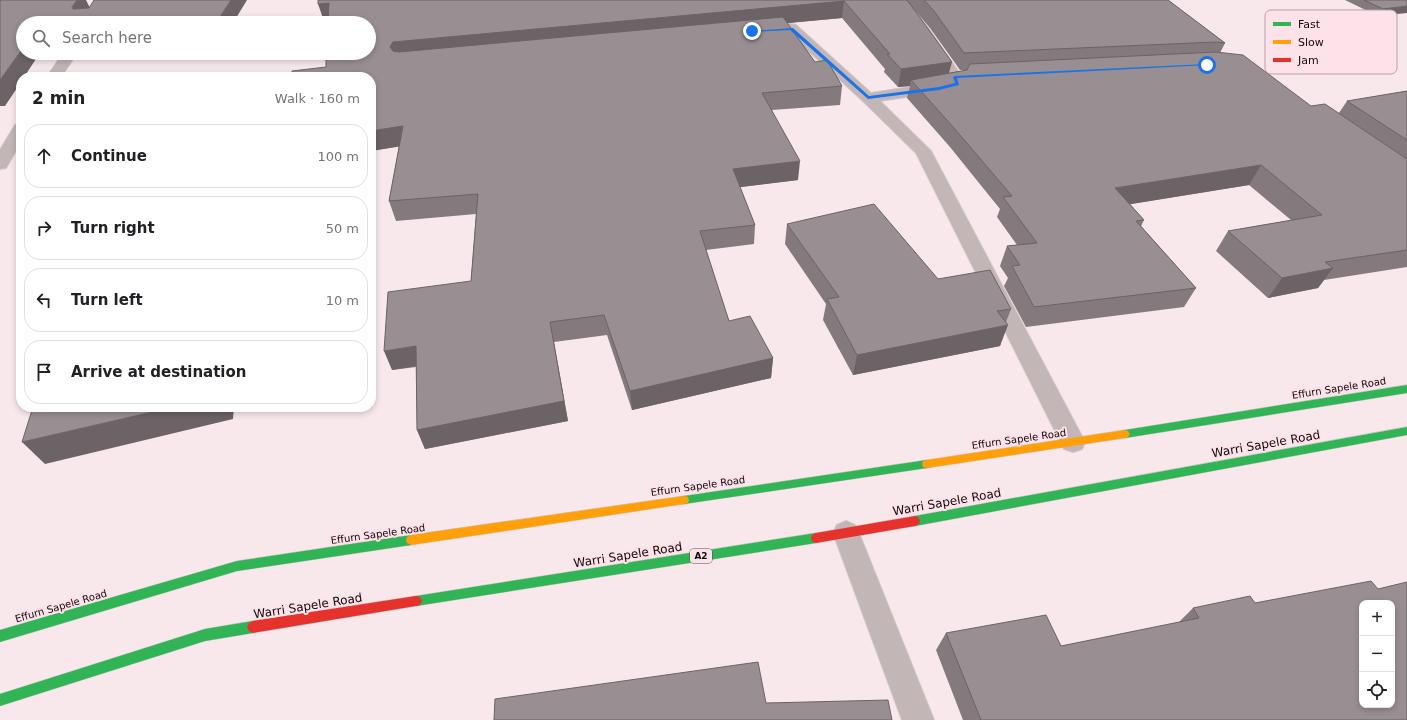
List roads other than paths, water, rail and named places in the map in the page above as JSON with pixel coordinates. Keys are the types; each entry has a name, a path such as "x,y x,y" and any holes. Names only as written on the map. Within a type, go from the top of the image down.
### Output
{"highway":[{"name":"Effurn Sapele Road","path":"0,636 237,566 1073,442 1407,388"},
{"name":"Warri Sapele Road","path":"0,700 205,635 846,533 1407,431"}],"street":[{"path":"868,98 957,84 955,77 924,32 898,0"},
{"path":"744,32 791,28 868,98 923,151 1073,442"},
{"path":"57,72 65,60"},
{"path":"955,77 970,76"},
{"path":"0,164 16,137"},
{"path":"846,533 918,720"}]}
